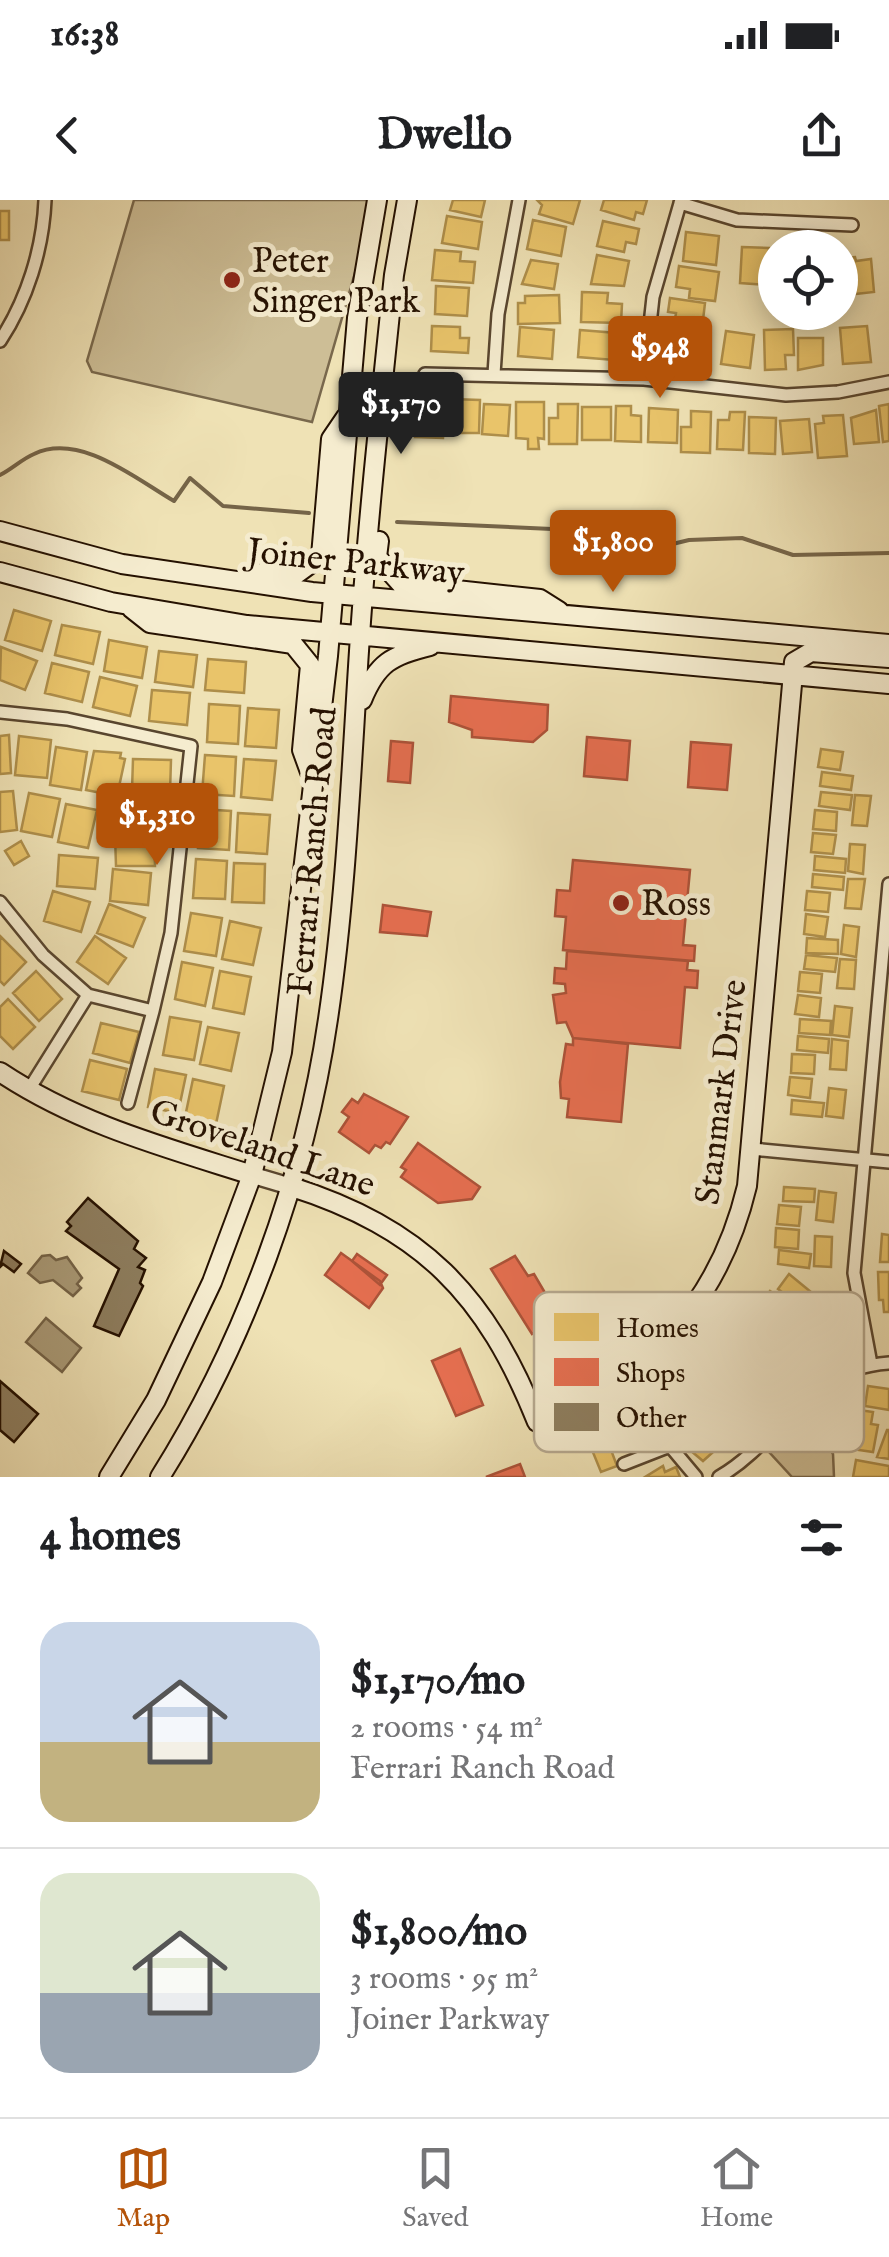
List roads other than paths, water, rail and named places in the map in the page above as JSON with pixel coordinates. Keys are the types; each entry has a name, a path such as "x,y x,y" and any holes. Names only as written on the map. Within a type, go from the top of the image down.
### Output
{"main road":[{"name":"Ferrari Ranch Road","path":"109,1477 182,1350 252,1174 290,1014 363,272 377,200"},
{"name":"Ferrari Ranch Road","path":"160,1477 227,1349 290,1186 328,1020 384,378 407,200"},
{"path":"384,378 392,396 377,557 401,584 540,598 563,614"},
{"path":"134,566 296,575 311,567 321,556 331,439 349,413"},
{"name":"Joiner Parkway","path":"0,531 134,566 333,594 889,644"},
{"name":"Joiner Parkway","path":"0,572 130,606 330,632 889,684"},
{"path":"130,606 150,623 292,644 303,654 310,665 302,750 312,777"},
{"path":"358,710 373,672 383,661 442,643"},
{"path":"794,676 794,662 804,652 889,658"},
{"name":"Stanmark Drive","path":"706,1292 730,1244 748,1186 794,676"},
{"name":"Groveland Lane","path":"0,1072 28,1091 108,1130 252,1174"},
{"name":"Groveland Lane","path":"290,1186 373,1217 443,1267 502,1342 534,1415"}],"street":[{"path":"0,340 16,317 34,268 45,200"},
{"path":"494,374 498,314 519,200"},
{"path":"644,379 654,297 681,202 738,220 852,225"},
{"path":"425,374 644,379 786,395 838,392 889,382"},
{"path":"0,712 67,719 191,746 171,933 128,1103"},
{"path":"858,1292 854,1273 862,1159 889,884"},
{"path":"0,902 44,955 88,995 153,1011"},
{"path":"28,1091 88,995"},
{"path":"752,1149 889,1162"},
{"name":"Groveland Lane","path":"252,1174 290,1186"},
{"path":"864,1327 871,1364"},
{"path":"864,1367 889,1363"},
{"path":"624,1464 655,1452"},
{"path":"675,1452 696,1477"},
{"path":"719,1477 753,1452"}],"waterway":[{"path":"0,475 34,454 70,449 107,461 174,501 190,478 223,506 309,513"},
{"path":"397,522 552,529 578,547 623,556 689,540 742,538 793,555 889,553"}],"place":[{"name":"Peter Singer Park","path":"232,280"},
{"name":"Ross","path":"621,903"}]}
